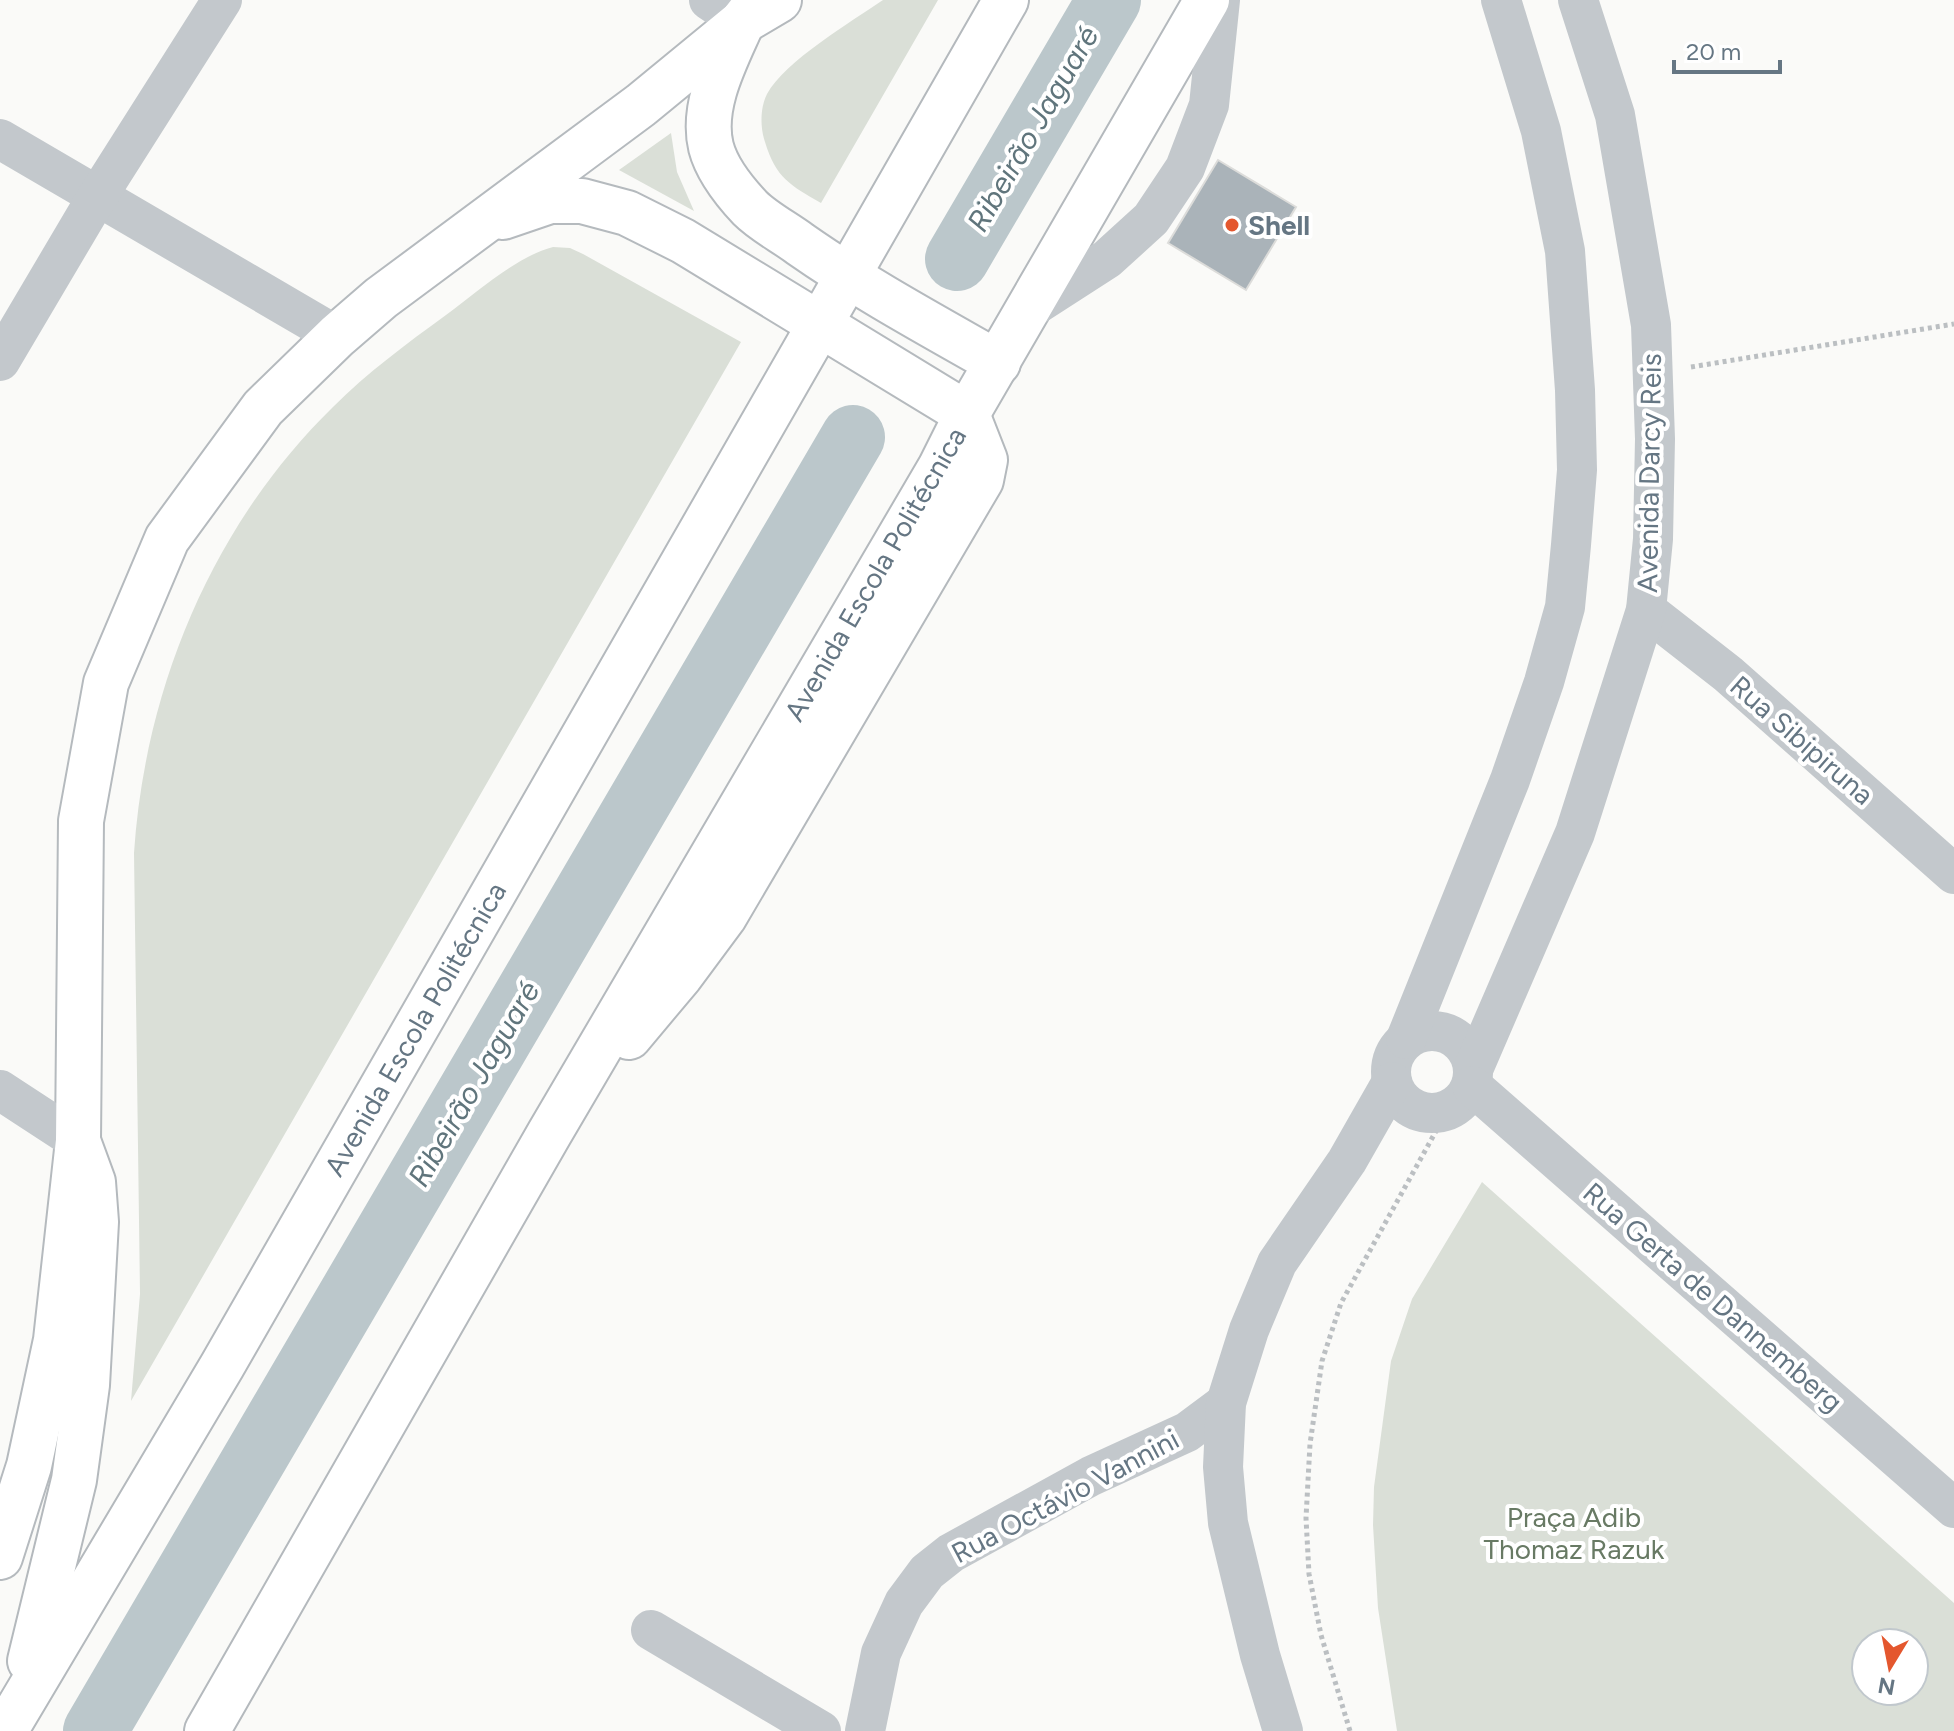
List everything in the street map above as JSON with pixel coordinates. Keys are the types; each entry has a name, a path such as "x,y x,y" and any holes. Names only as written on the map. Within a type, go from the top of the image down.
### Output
{"main road":[{"path":"0,1557 29,1466 56,1340 78,1141 81,821 106,683 167,539 263,408 337,336 381,298 641,105 737,7 779,0"},
{"name":"Avenida Escola Politécnica","path":"12,1718 222,1366 1006,0"},
{"name":"Avenida Escola Politécnica","path":"820,325 967,414 1207,0"},
{"path":"737,7 714,94 710,126 711,147 724,177 752,210 848,276 998,363"},
{"path":"478,225 550,201 582,201 627,213 683,241 820,325"},
{"path":"207,1731 549,1134 681,975 724,917 981,480 985,460 967,414"},
{"path":"12,1718 74,1480 87,1385 96,1222 93,1182 78,1141"}],"street":[{"path":"0,361 97,197 222,0"},
{"path":"1031,308 1107,259 1151,219 1185,168 1209,105 1220,0"},
{"path":"1406,1039 1426,1031 1448,1034 1465,1047 1464,1088 1436,1114 1413,1109 1396,1093 1392,1082 1393,1059 1406,1039 1504,794 1544,682 1565,607 1571,545 1577,457 1565,251 1541,131 1501,0"},
{"name":"Avenida Darcy Reis","path":"1464,1088 1575,833 1646,610 1653,539 1655,439 1651,325 1615,115 1578,0"},
{"path":"0,139 337,336"},
{"name":"Rua Sibipiruna","path":"1646,610 1728,674 1954,874"},
{"path":"1283,1731 1260,1655 1228,1523 1223,1467 1226,1403 1249,1330 1277,1263 1347,1161 1392,1082"},
{"name":"Rua Gerta de Dannemberg","path":"1464,1088 1954,1508"},
{"path":"0,1090 78,1141"},
{"name":"Rua Octávio Vannini","path":"865,1731 881,1653 904,1603 927,1572 951,1553 1091,1476 1187,1432 1226,1403"},
{"path":"651,1630 821,1731"}],"path":[{"path":"1653,374 1954,324"},
{"path":"1350,1731 1321,1635 1309,1574 1306,1518 1310,1444 1322,1361 1341,1303 1464,1088"}],"green space":[{"path":"883,0 938,0 821,203 793,185 774,164 762,130 765,99 788,68"},
{"path":"671,133 677,172 694,211 619,170"},
{"path":"553,247 570,248 583,254 741,342 131,1401 140,1294 134,853 141,791 153,730 170,670 220,556 253,503 290,453 333,407 387,359 497,276 525,258"},
{"name":"Praça Adib Thomaz Razuk","path":"1482,1182 1954,1603 1954,1731 1397,1731 1378,1608 1373,1525 1374,1487 1391,1361 1412,1299"}],"building":[{"name":"Shell","path":"1218,160 1296,207 1246,290 1168,243"}],"waterway":[{"name":"Ribeirão Jaguaré","path":"957,259 1109,0"},
{"name":"Ribeirão Jaguaré","path":"95,1731 853,437"}],"place":[{"name":"Shell","path":"1232,225"}]}
